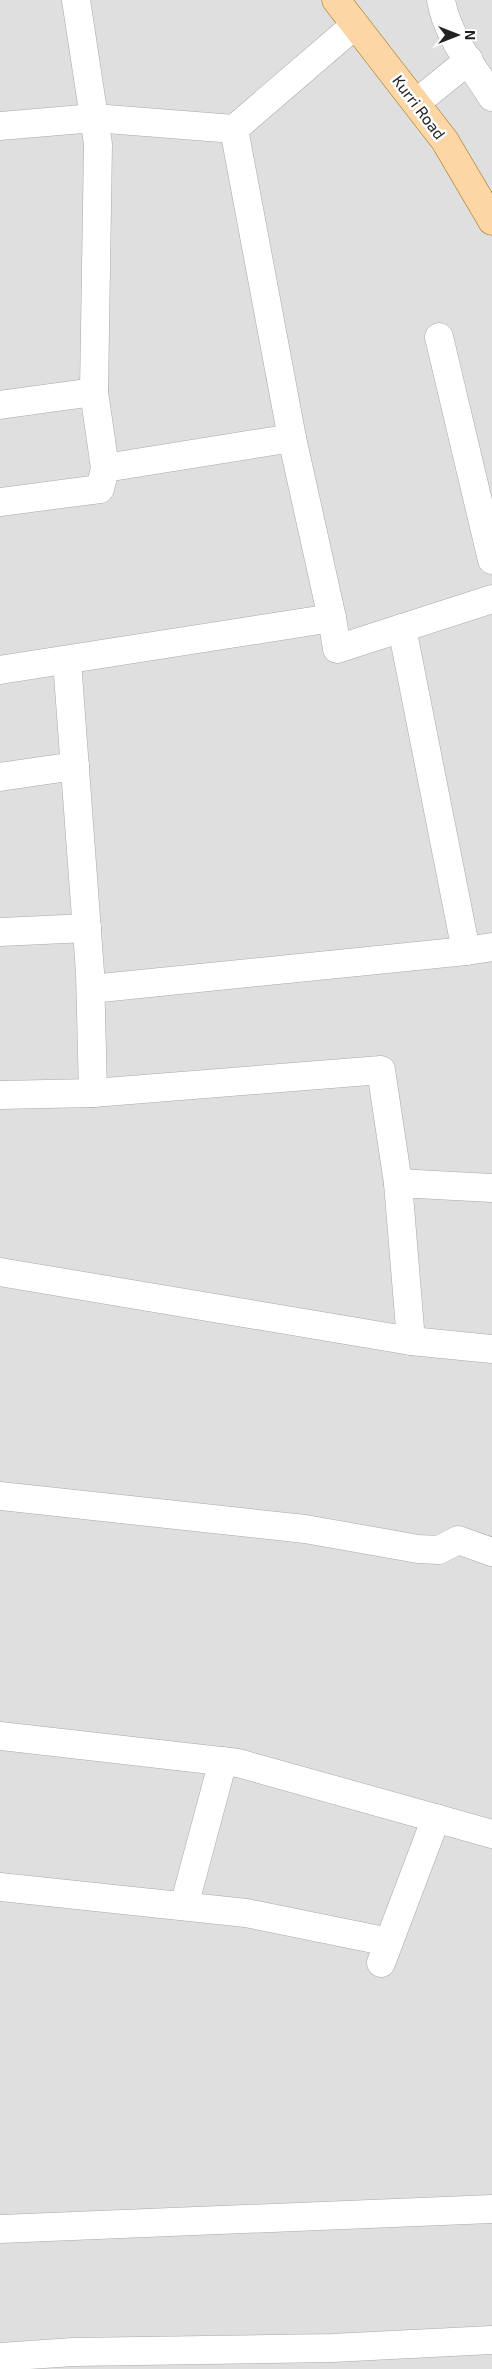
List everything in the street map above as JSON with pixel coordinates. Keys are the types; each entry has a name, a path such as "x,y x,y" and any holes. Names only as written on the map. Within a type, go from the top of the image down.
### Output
{"main road":[{"name":"Kurri Road","path":"336,0 445,141 492,221"}],"street":[{"path":"0,502 100,490 105,468 94,392 98,144 76,0"},
{"path":"441,0 443,12 454,37 492,97"},
{"path":"0,126 94,118 234,129 355,25"},
{"path":"416,103 469,60"},
{"path":"234,129 292,438 332,618 337,649 492,600"},
{"path":"439,337 492,560"},
{"path":"0,405 94,392"},
{"path":"105,468 292,438"},
{"path":"0,670 332,618"},
{"path":"91,989 479,949 402,628"},
{"path":"67,661 91,989 93,1093"},
{"path":"0,777 75,766"},
{"path":"0,932 87,928"},
{"path":"0,1095 93,1093 382,1070 398,1183 411,1341"},
{"path":"398,1183 492,1188"},
{"path":"0,1272 411,1341 492,1349"},
{"path":"0,1496 305,1529 418,1549 439,1550 458,1540 492,1552"},
{"path":"0,1736 238,1762 492,1834"},
{"path":"184,1906 223,1761"},
{"path":"0,1887 246,1913 385,1952 436,1818"},
{"path":"0,2229 492,2209"},
{"path":"0,2357 73,2352 332,2348 492,2340"}],"shaded area":[{"path":"0,0 492,0 492,2369 0,2369"}]}
